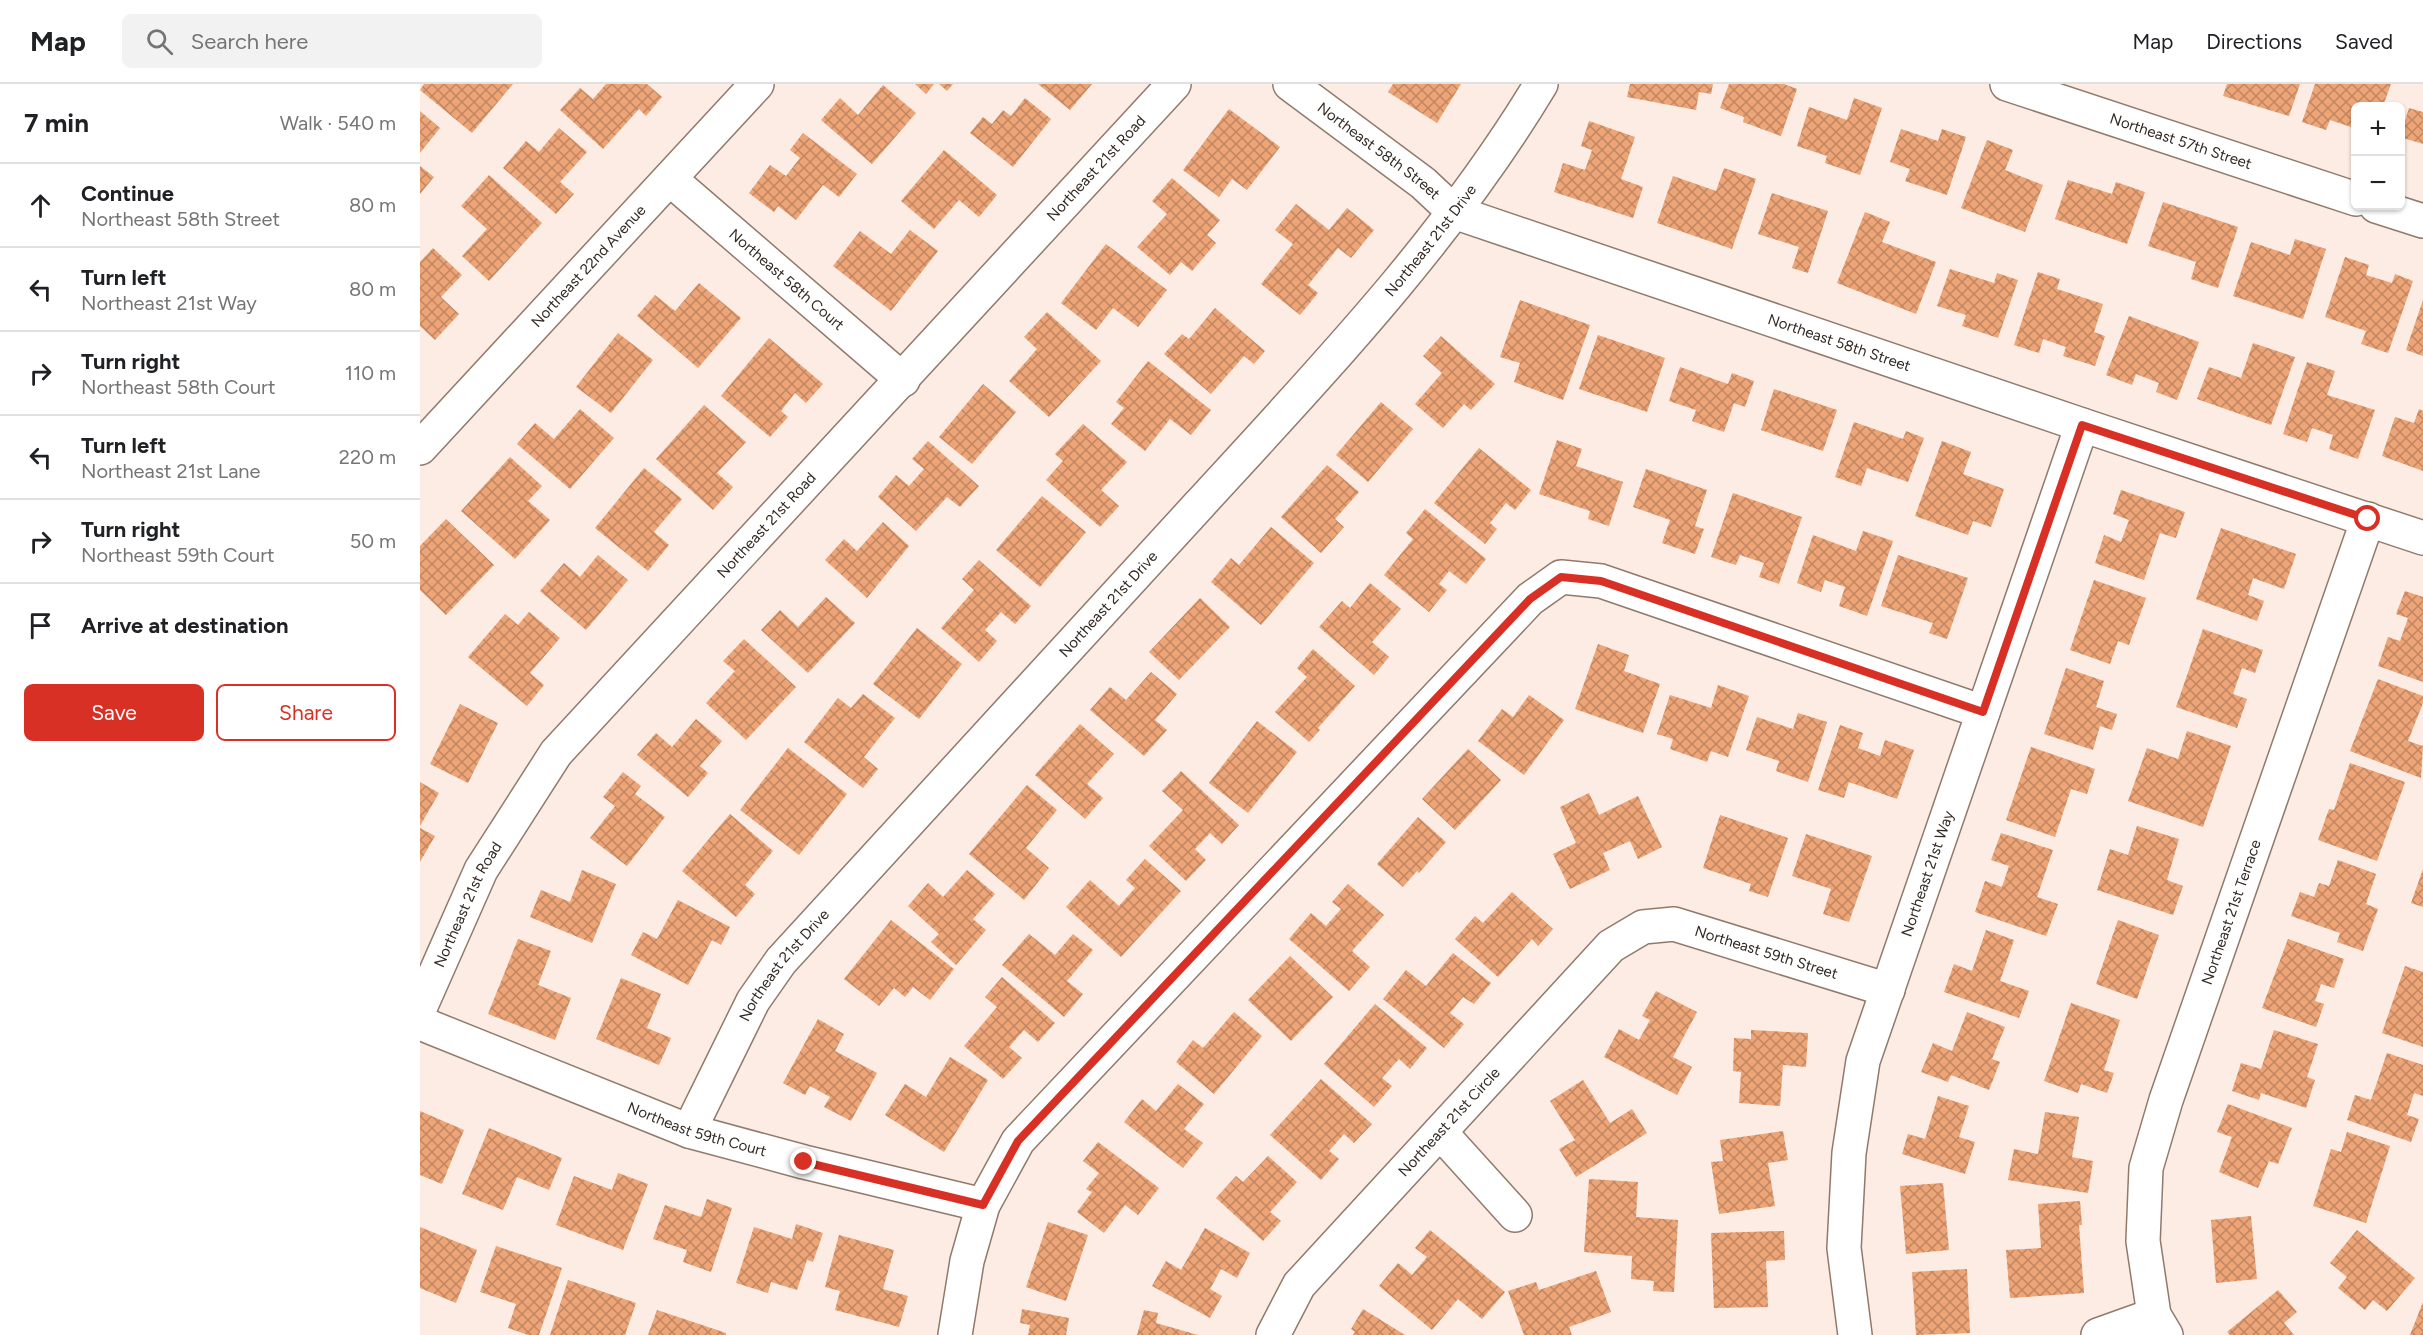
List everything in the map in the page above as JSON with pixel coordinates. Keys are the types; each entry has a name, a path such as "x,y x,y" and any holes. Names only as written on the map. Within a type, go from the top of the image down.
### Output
{"street":[{"name":"Northeast 22nd Avenue","path":"420,448 757,84"},
{"name":"Northeast 21st Road","path":"420,1008 481,870 556,753 1174,84"},
{"name":"Northeast 58th Street","path":"1290,84 1423,183 1454,212 2423,538"},
{"name":"Northeast 21st Drive","path":"690,1131 753,1001 781,961 1341,350 1454,212 1522,116 1541,84"},
{"name":"Northeast 57th Street","path":"2007,84 2351,198"},
{"name":"Northeast 58th Court","path":"670,179 903,380"},
{"path":"2389,210 2423,221"},
{"name":"Northeast 21st Way","path":"1855,1335 1844,1248 1849,1153 1863,1061 2082,425"},
{"name":"Northeast 21st Terrace","path":"2160,1325 2143,1241 2146,1168 2166,1100 2368,519"},
{"path":"955,1335 967,1261 983,1205 1018,1141 1522,607 1561,577 1601,581 1983,712"},
{"name":"Northeast 59th Street","path":"1643,927 1674,924 1888,990"},
{"name":"Northeast 21st Circle","path":"1273,1335 1299,1285 1611,946 1643,927"},
{"name":"Northeast 59th Court","path":"420,1023 690,1131 804,1162 983,1205"},
{"path":"1440,1132 1515,1215"},
{"path":"2098,1335 2160,1325"}],"building":[{"path":"424,84 513,84 472,133 420,90"},
{"path":"606,84 647,84 662,97 646,116 639,109 603,149 560,110 580,88 593,99"},
{"path":"915,84 934,84 926,94"},
{"path":"939,84 953,84 947,91"},
{"path":"1038,84 1092,84 1070,110"},
{"path":"1393,84 1461,84 1437,123 1388,92"},
{"path":"1630,84 1713,84 1711,94 1699,92 1696,110 1627,97"},
{"path":"1729,84 1784,84 1797,89 1781,136 1743,122 1744,117 1720,108"},
{"path":"2227,84 2300,84 2289,116 2223,96"},
{"path":"2315,84 2391,84 2384,102 2351,102 2351,127 2330,120 2326,130 2302,122"},
{"path":"883,85 916,113 872,164 821,120 840,98 858,115"},
{"path":"1025,98 1051,119 1013,167 970,133 983,117 992,124 1003,110 1011,116"},
{"path":"1854,98 1882,108 1860,175 1825,163 1827,156 1797,146 1809,107 1847,120"},
{"path":"2409,108 2423,112 2423,144 2405,139 2405,121"},
{"path":"1229,109 1280,147 1247,190 1232,179 1219,197 1183,170"},
{"path":"420,111 440,128 420,153"},
{"path":"1589,121 1635,137 1621,179 1643,187 1633,218 1554,192 1563,163 1585,170 1592,150 1581,146"},
{"path":"559,128 587,152 560,182 574,194 556,214 503,168 526,141 539,152"},
{"path":"1901,129 1938,141 1942,129 1966,137 1947,195 1905,181 1910,169 1890,162"},
{"path":"803,133 857,174 839,197 823,185 796,220 778,206 774,212 749,193 770,165 786,176 800,158 790,150"},
{"path":"1987,140 2013,150 2005,170 2043,185 2025,232 1961,208"},
{"path":"944,150 997,195 979,217 959,200 934,229 901,201"},
{"path":"420,166 434,177 420,194"},
{"path":"1724,168 1756,179 1732,249 1657,223 1673,176 1716,191"},
{"path":"489,175 542,223 489,281 462,256 487,229 461,206"},
{"path":"1172,178 1220,220 1207,235 1216,243 1192,271 1181,262 1170,275 1137,247 1167,214 1152,201"},
{"path":"2068,180 2112,194 2116,182 2145,192 2127,244 2055,219"},
{"path":"1772,193 1828,211 1808,273 1792,268 1799,247 1758,234"},
{"path":"2163,202 2238,227 2218,288 2191,279 2196,262 2148,246"},
{"path":"1296,204 1329,230 1347,208 1374,230 1351,258 1338,248 1308,285 1318,293 1300,315 1261,284 1293,244 1275,230"},
{"path":"1865,212 1890,222 1882,242 1936,262 1916,314 1837,283"},
{"path":"910,230 938,251 891,311 833,266 860,231 891,254"},
{"path":"2295,239 2326,249 2303,319 2233,296 2251,242 2290,255"},
{"path":"1106,244 1167,290 1138,327 1113,308 1096,330 1061,303"},
{"path":"433,248 462,275 441,297 459,314 435,340 420,326 420,262"},
{"path":"2345,257 2369,265 2366,275 2392,283 2395,274 2413,281 2388,353 2361,344 2366,331 2325,317"},
{"path":"1950,269 1994,283 1997,273 2018,280 1998,338 1962,326 1966,315 1937,306"},
{"path":"2038,272 2060,279 2057,289 2103,304 2094,332 2105,336 2095,366 2063,356 2066,347 2043,339 2039,353 2014,345"},
{"path":"699,283 741,318 698,368 637,316 655,295 675,311"},
{"path":"1520,300 1590,325 1563,400 1514,382 1520,363 1500,357"},
{"path":"2423,300 2423,356 2406,350"},
{"path":"1215,308 1265,351 1254,364 1244,356 1211,394 1164,354 1182,334 1189,339"},
{"path":"1047,312 1101,361 1049,417 1009,381 1037,349 1024,337"},
{"path":"2129,316 2199,342 2177,400 2156,392 2159,383 2136,374 2132,385 2106,375"},
{"path":"618,333 653,360 611,413 576,387"},
{"path":"1598,335 1665,358 1647,412 1579,389"},
{"path":"1441,336 1495,384 1471,410 1464,404 1443,428 1415,404 1442,373 1423,356"},
{"path":"769,338 823,384 806,403 795,393 781,411 788,417 770,437 721,396"},
{"path":"2253,343 2295,357 2271,425 2197,399 2209,367 2241,378"},
{"path":"1148,361 1211,410 1191,435 1170,419 1145,451 1111,424 1124,408 1116,402"},
{"path":"2307,362 2335,371 2327,395 2375,410 2358,459 2329,449 2333,435 2312,428 2307,442 2283,434"},
{"path":"1680,367 1728,384 1732,373 1754,381 1745,407 1734,403 1724,432 1692,421 1696,410 1669,401"},
{"path":"983,384 1016,412 972,464 939,437"},
{"path":"1774,389 1837,410 1823,451 1761,430"},
{"path":"1381,402 1413,429 1368,482 1336,455"},
{"path":"704,405 746,442 717,473 733,487 713,510 656,459"},
{"path":"580,409 614,438 570,489 517,444 535,423 554,439"},
{"path":"2419,409 2423,411 2423,471 2382,456 2395,417 2414,423"},
{"path":"1854,422 1903,439 1906,431 1924,438 1908,482 1867,468 1861,486 1835,477"},
{"path":"1083,424 1127,462 1101,490 1119,506 1100,527 1046,480 1063,461 1055,454"},
{"path":"1557,440 1582,449 1576,466 1623,482 1609,526 1588,519 1590,511 1539,494"},
{"path":"928,441 979,486 960,507 947,497 916,531 878,497 896,475 909,486 924,469 912,459"},
{"path":"1942,441 1971,452 1963,474 2004,489 1991,527 1973,521 1968,535 1915,516"},
{"path":"1479,448 1531,490 1515,510 1506,503 1490,523 1497,529 1485,544 1434,503"},
{"path":"510,457 542,486 528,501 550,520 515,559 461,511"},
{"path":"1327,465 1359,492 1335,519 1344,527 1321,553 1281,517"},
{"path":"644,468 682,499 654,532 669,545 648,571 595,528"},
{"path":"1646,469 1707,490 1695,526 1704,529 1695,554 1662,543 1670,520 1633,507"},
{"path":"2121,490 2185,512 2176,538 2160,533 2144,580 2095,563 2104,535 2121,542 2129,520 2113,514"},
{"path":"1733,493 1802,517 1779,584 1759,577 1764,563 1740,555 1736,565 1711,557"},
{"path":"1042,496 1086,532 1040,587 996,550"},
{"path":"1425,509 1486,559 1466,584 1449,571 1439,584 1447,590 1429,612 1384,575 1413,539 1406,533"},
{"path":"446,519 494,565 446,615 420,590 420,546"},
{"path":"883,522 909,546 867,598 825,560 844,539 857,551"},
{"path":"1271,527 1314,563 1261,625 1211,582 1231,558 1239,565"},
{"path":"2221,528 2296,554 2284,589 2253,578 2248,595 2264,601 2257,621 2196,599"},
{"path":"1863,531 1893,541 1867,616 1839,606 1845,587 1825,580 1821,592 1797,583 1813,535 1856,551"},
{"path":"598,555 628,580 586,630 540,591 564,563 580,577"},
{"path":"1898,555 1968,578 1947,639 1929,633 1933,623 1881,606"},
{"path":"979,560 1031,606 1015,624 1001,612 985,630 997,641 979,662 941,628 974,590 962,579"},
{"path":"2094,580 2146,598 2129,645 2118,641 2110,664 2070,650"},
{"path":"1370,583 1401,609 1372,642 1389,657 1374,675 1319,627 1342,601 1350,608"},
{"path":"2405,591 2423,597 2423,682 2378,666 2388,637 2400,641 2408,618 2396,614"},
{"path":"826,597 855,623 808,673 761,630 780,610 798,627"},
{"path":"1200,598 1230,627 1179,680 1149,652"},
{"path":"529,612 560,638 530,673 544,685 527,706 468,657 505,614 518,625"},
{"path":"917,628 962,664 919,719 873,684"},
{"path":"2203,629 2263,650 2255,673 2242,668 2233,694 2247,699 2237,728 2176,707"},
{"path":"744,639 796,687 746,740 706,703 735,671 723,661"},
{"path":"1598,644 1629,655 1624,671 1660,684 1643,733 1575,709"},
{"path":"1313,649 1355,686 1318,728 1320,730 1309,742 1275,712 1307,677 1297,668"},
{"path":"2066,668 2104,681 2096,707 2117,714 2112,730 2100,726 2093,750 2044,734"},
{"path":"1151,672 1177,694 1155,720 1167,730 1144,756 1090,710 1110,687 1126,700"},
{"path":"2378,679 2423,696 2423,703 2408,741 2423,746 2421,778 2350,751"},
{"path":"1718,685 1749,696 1728,757 1711,751 1707,762 1670,749 1673,739 1657,734 1670,695 1711,708"},
{"path":"863,694 895,718 864,757 878,769 863,788 804,742 838,698 851,708"},
{"path":"1529,695 1564,720 1524,775 1478,741 1502,709 1513,717"},
{"path":"460,704 498,723 468,783 430,764"},
{"path":"1798,713 1827,722 1808,782 1776,771 1779,761 1746,750 1757,717 1793,729"},
{"path":"696,719 722,741 700,766 708,773 688,797 637,755 656,733 672,747"},
{"path":"1257,721 1297,752 1248,813 1209,783"},
{"path":"1080,724 1114,754 1087,784 1103,798 1085,819 1035,775"},
{"path":"1840,725 1863,733 1858,748 1880,756 1885,740 1914,750 1897,799 1849,782 1844,798 1818,790"},
{"path":"2187,731 2231,746 2203,827 2128,801 2147,748 2178,759"},
{"path":"2031,747 2095,769 2087,794 2071,789 2055,837 2006,820"},
{"path":"788,748 847,794 799,855 740,810"},
{"path":"1468,749 1501,780 1455,830 1422,799"},
{"path":"2350,763 2405,782 2377,861 2318,840 2329,809 2334,810"},
{"path":"1181,771 1239,825 1222,844 1210,833 1195,849 1206,860 1186,881 1149,846 1183,810 1162,791"},
{"path":"623,772 641,786 635,794 665,817 627,866 590,838 615,806 603,797"},
{"path":"420,782 439,793 420,826"},
{"path":"1027,785 1057,810 1026,848 1049,868 1024,900 969,854"},
{"path":"1589,793 1599,815 1638,796 1662,847 1638,859 1630,841 1603,853 1610,870 1570,889 1553,854 1576,843 1560,807"},
{"path":"730,814 773,851 745,885 755,894 736,917 682,871"},
{"path":"1720,815 1788,838 1768,897 1749,891 1751,884 1703,868"},
{"path":"1418,817 1446,842 1419,873 1417,871 1403,887 1377,864"},
{"path":"2137,826 2179,839 2167,880 2183,886 2173,915 2097,890 2110,849 2128,855"},
{"path":"420,828 435,836 420,862"},
{"path":"2001,833 2053,850 2037,897 2058,904 2046,936 1975,912 1985,881 2002,887 2009,866 1991,860"},
{"path":"1806,834 1872,856 1849,922 1823,914 1831,889 1792,876"},
{"path":"1145,859 1181,891 1121,957 1066,907 1090,880 1119,906 1135,888 1126,880"},
{"path":"2338,860 2376,874 2366,904 2378,909 2363,951 2337,942 2340,933 2291,916 2300,892 2314,897 2319,883 2329,886"},
{"path":"2423,869 2423,907 2411,903"},
{"path":"582,870 616,884 592,943 530,917 541,890 570,902"},
{"path":"967,870 995,894 973,919 986,930 956,965 931,942 939,934 908,906 928,883 943,897"},
{"path":"1348,884 1384,915 1352,951 1370,967 1349,991 1289,939 1311,913 1326,926 1341,909 1332,902"},
{"path":"1512,892 1553,929 1538,946 1532,939 1498,977 1455,939 1475,916 1483,923"},
{"path":"678,900 730,927 721,945 712,940 688,985 631,955 643,932 657,939"},
{"path":"891,920 954,969 930,1000 913,987 905,997 894,988 879,1006 844,979"},
{"path":"2118,920 2159,935 2137,999 2096,984"},
{"path":"1986,930 2014,940 2000,981 2029,991 2019,1018 1944,992 1954,964 1972,971"},
{"path":"1029,934 1055,955 1073,934 1093,950 1067,981 1083,994 1064,1017 1002,965"},
{"path":"518,939 551,951 538,985 571,998 555,1040 488,1014"},
{"path":"2288,939 2344,959 2334,988 2321,984 2315,1001 2324,1004 2316,1027 2262,1008"},
{"path":"1453,953 1491,983 1474,1004 1463,997 1450,1013 1464,1024 1444,1048 1383,999 1406,970 1426,986"},
{"path":"1290,956 1333,997 1291,1041 1248,1000"},
{"path":"2405,966 2423,972 2423,1047 2382,1033"},
{"path":"1002,977 1055,1023 1038,1042 1024,1030 1009,1047 1022,1058 1003,1079 964,1046 997,1007 985,997"},
{"path":"621,978 661,994 647,1028 671,1038 659,1065 596,1039"},
{"path":"1656,991 1697,1012 1673,1057 1692,1067 1677,1095 1604,1057 1619,1029 1639,1040 1650,1020 1642,1016"},
{"path":"2071,1003 2120,1020 2104,1070 2114,1073 2107,1093 2081,1084 2078,1093 2044,1081"},
{"path":"1375,1004 1427,1048 1410,1069 1399,1059 1382,1078 1392,1086 1374,1107 1324,1064"},
{"path":"1234,1012 1262,1036 1214,1094 1176,1062 1193,1040 1203,1048"},
{"path":"1967,1012 2005,1027 1992,1059 2000,1062 1989,1090 1951,1075 1948,1082 1921,1072 1933,1043 1952,1051"},
{"path":"818,1019 844,1034 835,1051 877,1073 851,1121 824,1107 830,1097 810,1086 805,1095 783,1083"},
{"path":"1751,1030 1808,1033 1806,1067 1783,1065 1780,1106 1739,1103 1741,1072 1733,1071 1734,1038 1751,1039"},
{"path":"2274,1030 2318,1044 2307,1077 2315,1080 2306,1108 2261,1093 2259,1100 2232,1091 2241,1063 2261,1069"},
{"path":"2387,1053 2423,1065 2423,1096 2414,1093 2407,1115 2419,1119 2411,1142 2347,1120 2355,1095 2371,1100"},
{"path":"950,1057 988,1080 944,1152 885,1115 905,1084 926,1097"},
{"path":"1321,1079 1372,1124 1354,1143 1344,1134 1329,1151 1339,1159 1321,1180 1270,1135"},
{"path":"1583,1080 1610,1123 1632,1109 1647,1133 1576,1177 1559,1149 1575,1140 1550,1101"},
{"path":"1178,1084 1204,1104 1184,1129 1203,1143 1183,1168 1124,1122 1142,1099 1156,1111"},
{"path":"1938,1096 1969,1106 1959,1137 1975,1142 1965,1174 1902,1154 1908,1134 1925,1139"},
{"path":"2228,1104 2292,1128 2278,1164 2269,1161 2258,1188 2219,1172 2232,1137 2217,1132"},
{"path":"420,1111 464,1130 442,1184 420,1175"},
{"path":"2045,1112 2079,1117 2072,1157 2093,1161 2088,1193 2008,1180 2014,1149 2038,1154"},
{"path":"489,1128 562,1158 549,1190 517,1177 503,1210 462,1194"},
{"path":"1783,1131 1788,1160 1768,1163 1775,1206 1719,1214 1711,1162 1723,1161 1720,1140"},
{"path":"2347,1132 2390,1146 2366,1223 2313,1206 2331,1149 2341,1152"},
{"path":"1098,1142 1159,1188 1138,1215 1125,1205 1104,1233 1077,1212 1092,1192 1086,1189 1099,1173 1083,1161"},
{"path":"1268,1156 1297,1182 1270,1212 1281,1221 1263,1241 1216,1198 1236,1176 1243,1182"},
{"path":"618,1173 648,1184 623,1250 556,1225 574,1176 612,1190"},
{"path":"1589,1179 1638,1182 1636,1217 1678,1220 1674,1292 1653,1291 1654,1281 1631,1279 1632,1256 1584,1252"},
{"path":"1943,1183 1949,1250 1906,1254 1900,1186"},
{"path":"707,1199 732,1208 711,1272 683,1262 687,1250 653,1239 665,1205 701,1217"},
{"path":"2080,1201 2082,1225 2079,1225 2084,1293 2010,1298 2006,1250 2041,1248 2038,1204"},
{"path":"2251,1216 2257,1279 2216,1283 2211,1220"},
{"path":"1048,1222 1088,1235 1066,1301 1026,1287"},
{"path":"796,1224 823,1233 813,1262 807,1260 797,1290 771,1282 768,1293 736,1283 754,1227 792,1239"},
{"path":"420,1227 477,1250 456,1303 420,1288"},
{"path":"1205,1228 1250,1253 1237,1278 1221,1269 1210,1289 1222,1296 1210,1318 1152,1286 1166,1261 1181,1270"},
{"path":"1430,1230 1505,1292 1482,1319 1458,1299 1432,1330 1379,1286 1398,1263 1412,1275 1427,1257 1415,1248"},
{"path":"2357,1230 2415,1278 2387,1311 2373,1300 2365,1310 2338,1288 2347,1277 2330,1263"},
{"path":"1784,1231 1785,1260 1766,1261 1768,1307 1714,1308 1711,1233"},
{"path":"839,1235 894,1250 883,1289 908,1296 899,1327 835,1310 840,1291 825,1287"},
{"path":"496,1246 562,1268 539,1335 528,1335 508,1328 516,1304 480,1292"},
{"path":"1967,1269 1970,1333 1916,1335 1912,1272"},
{"path":"1596,1271 1611,1312 1569,1327 1572,1335 1524,1335 1508,1291 1536,1282 1539,1290"},
{"path":"568,1280 636,1303 625,1335 550,1335"},
{"path":"2278,1290 2297,1312 2284,1323 2294,1335 2230,1335 2227,1332"},
{"path":"2423,1302 2423,1335 2410,1335"},
{"path":"1022,1309 1069,1318 1066,1335 1028,1335 1030,1325 1020,1323"},
{"path":"1363,1309 1405,1335 1353,1335 1355,1332 1351,1329"},
{"path":"657,1310 726,1333 726,1335 648,1335"},
{"path":"1144,1310 1158,1313 1156,1323 1198,1335 1137,1335"}],"route":[{"path":"804,1162 983,1205 1018,1141 1530,599 1561,577 1601,581 1983,712 2082,425 2368,519"}]}
